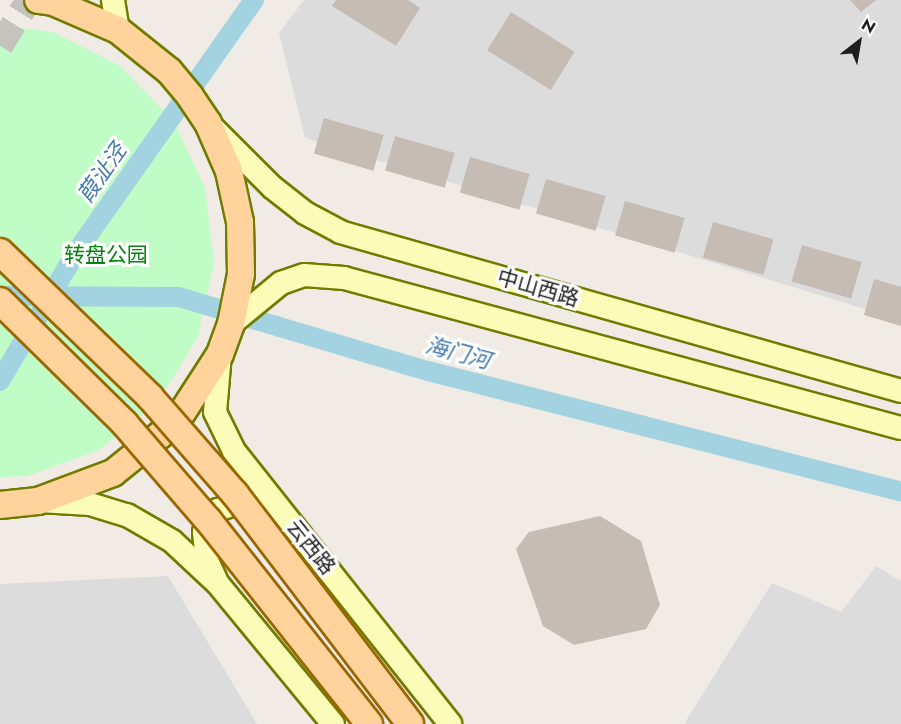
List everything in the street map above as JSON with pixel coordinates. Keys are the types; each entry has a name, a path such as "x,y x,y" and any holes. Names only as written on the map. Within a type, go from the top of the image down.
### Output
{"main road":[{"path":"38,0 53,2 118,30 160,63 190,96 208,123 229,171 240,222 240,278 231,324 221,353 176,422 113,472 38,501"},
{"path":"113,0 118,30"},
{"name":"中山西路","path":"208,123 272,187 305,213 340,232 901,391"},
{"path":"0,252 150,398 227,486 410,724"},
{"name":"中山西路","path":"231,324 281,283 304,275 344,279 901,428"},
{"path":"0,301 125,424 208,520 369,724"},
{"name":"云西路","path":"221,353 215,412 234,451 450,724"},
{"path":"218,584 207,561 204,532 218,510 246,500 273,508 291,523"},
{"path":"0,505 38,501 90,504 127,515 172,541 218,584 333,724"}],"shaded area":[{"path":"304,0 901,0 901,320 305,138 279,33"},
{"path":"876,566 901,581 901,724 684,724 772,583 841,612"},
{"path":"168,576 257,724 0,724 0,584"}],"green space":[{"name":"转盘公园","path":"0,25 53,32 120,66 173,120 205,188 214,263 198,337 158,402 99,450 28,476 0,477"}],"building":[{"path":"336,0 408,0 420,8 396,46 332,6"},
{"path":"850,0 876,0 861,12"},
{"path":"511,12 575,52 551,90 487,50"},
{"path":"324,118 384,135 373,171 314,154"},
{"path":"395,136 455,153 445,188 385,171"},
{"path":"470,157 530,174 519,210 460,193"},
{"path":"546,179 606,196 596,231 536,214"},
{"path":"625,201 685,218 675,253 615,236"},
{"path":"713,222 774,239 763,275 703,258"},
{"path":"802,245 862,262 851,299 792,282"},
{"path":"874,279 901,287 901,326 864,315"},
{"path":"600,516 641,541 660,605 646,629 574,645 543,626 516,549 529,532"}],"waterway":[{"name":"葭沚泾","path":"0,381 77,251 254,0"},
{"name":"海门河","path":"0,296 179,297 428,371 901,492"}],"tunnel":[{"path":"0,46 29,0"}]}
